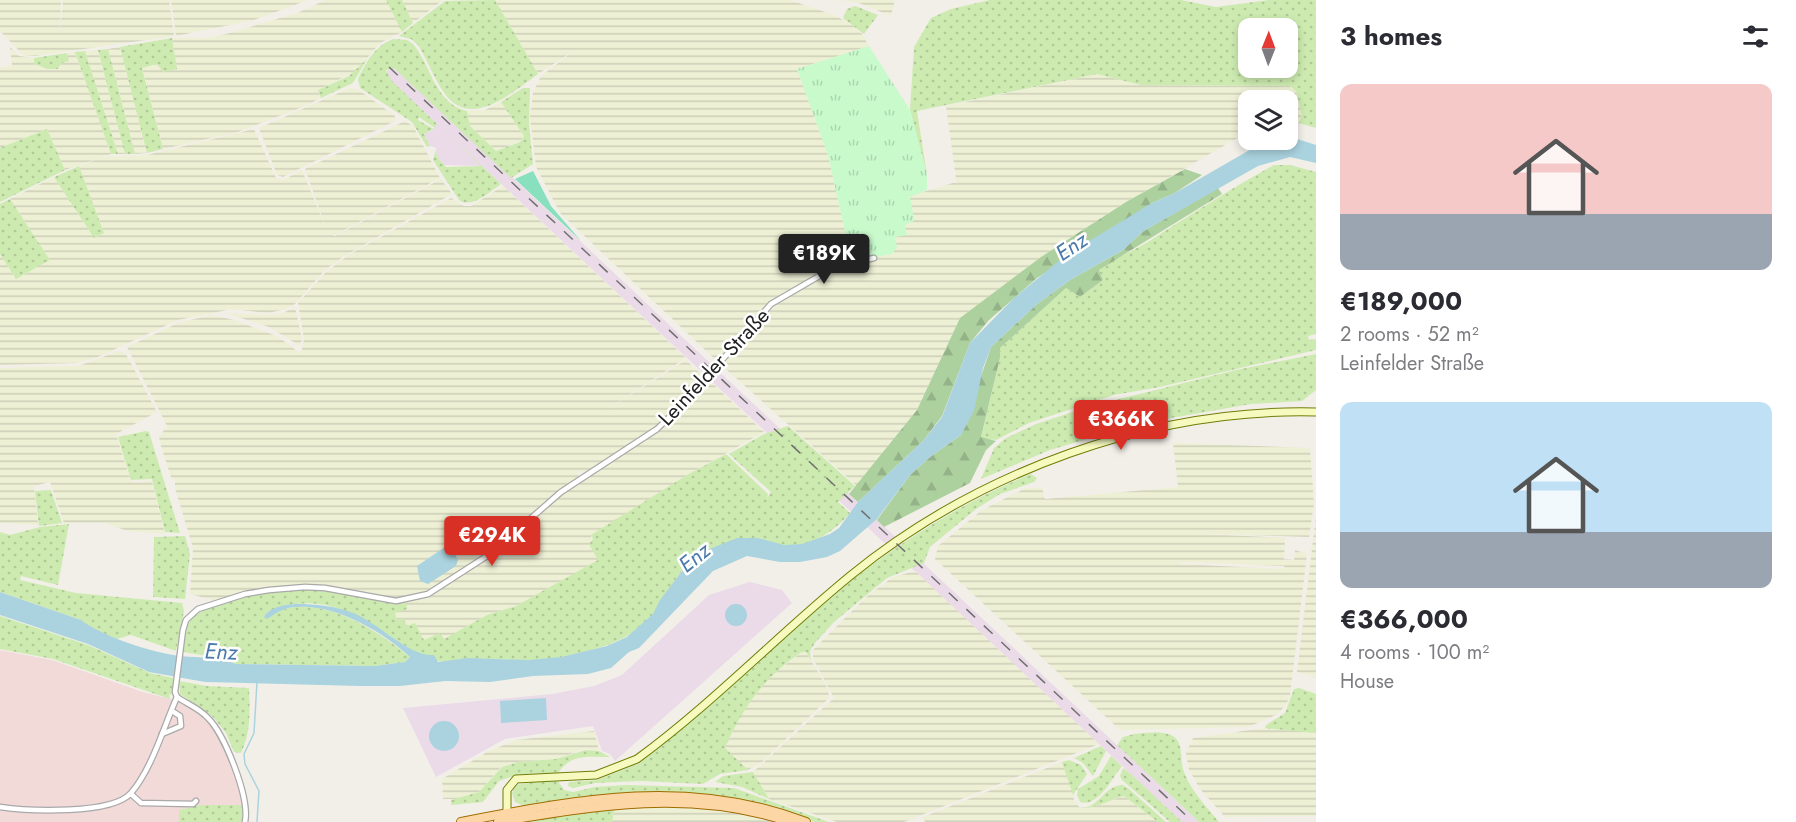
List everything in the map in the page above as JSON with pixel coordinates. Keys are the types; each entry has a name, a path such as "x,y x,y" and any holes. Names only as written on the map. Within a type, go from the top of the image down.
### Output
{"main road":[{"path":"503,819 608,797 675,795 744,803 806,822"},
{"path":"460,822 518,819 609,804 680,801 730,807 790,822"}],"street":[{"name":"Leinfelder Straße","path":"177,697 179,651 186,620 194,612 245,594 305,587 396,601 423,597 444,586 490,554 561,492 657,429 686,401 771,304 833,267 874,258"},
{"path":"503,819 507,790 516,779 596,775 637,759 884,549 977,494 1065,456 1146,432 1236,417 1316,412"},
{"path":"0,807 36,810 84,808 122,801 131,794 162,734 177,697 204,714 218,730 244,801 245,822"},
{"path":"162,734 181,726 180,716 172,711"},
{"path":"131,794 141,803 193,804 196,801"}],"shaded area":[{"path":"390,67 399,71 1199,822 1182,822 482,166 444,165 437,157 436,148 430,146 424,134 433,130 437,124 390,80 386,73"},
{"path":"750,582 782,590 792,603 615,761 610,754 602,751 593,726 505,739 436,777 403,708 552,694 594,686 622,675 709,595"},
{"path":"0,650 52,660 143,692 182,702 198,711 217,731 235,774 244,805 200,805 179,810 179,822 0,822"}],"green space":[{"path":"0,0 61,0 60,33 63,0 169,0 174,36 35,56 23,55 0,31"},
{"path":"171,0 308,0 254,20 176,36"},
{"path":"326,0 386,0 402,32 380,43 356,71 318,90 321,98 303,107 238,132 163,149 142,67 157,64 162,68 177,69 172,38 207,38 226,34 297,13"},
{"path":"386,0 402,0 413,23 402,32"},
{"path":"402,0 443,0 413,23"},
{"path":"495,0 790,0 834,15 852,25 862,34 869,46 797,69 828,155 852,262 895,237 905,225 910,196 956,182 957,186 946,106 1097,74 1141,85 1290,86 1295,90 1238,90 1238,138 1126,202 1041,257 960,318 917,410 857,486 719,363 560,213 536,167 530,118 533,93 541,76 575,50 538,74"},
{"path":"495,0 538,74 517,90 492,104 467,109 455,104 445,94 418,45 411,39 399,36 445,1"},
{"path":"840,0 895,0 891,16 859,3"},
{"path":"990,0 1181,0 1216,7 1269,0 1316,0 1316,128 1299,123 1302,115 1298,90 1290,86 1141,85 1097,74 917,111 927,175 910,110 914,47 931,18 951,9"},
{"path":"855,6 878,15 864,34 843,18 847,9"},
{"path":"172,38 177,69 163,72 157,64 142,68 163,149 147,153 120,47"},
{"path":"393,39 407,40 413,44 441,92 456,107 467,111 470,126 496,151 520,142 524,136 501,102 523,88 530,88 529,124 533,164 511,178 394,68 386,70 391,80 437,124 435,128 419,117 418,120 434,129 424,134 430,146 427,147 412,122 360,88 358,79 368,61 376,50"},
{"path":"869,46 910,110 927,175 927,190 910,197 914,221 905,225 907,235 895,237 897,248 892,254 852,262 828,155 797,69"},
{"path":"10,47 19,56 34,58 34,64 54,70 58,69 61,62 69,61 67,53 75,52 111,154 65,170 47,129 0,148 0,68 12,65"},
{"path":"120,47 147,153 135,154 108,49"},
{"path":"108,49 135,154 125,154 98,50"},
{"path":"98,50 125,154 118,154 85,51"},
{"path":"85,51 118,154 111,154 75,52"},
{"path":"67,53 69,61 61,63 58,69 48,69 34,64 34,58"},
{"path":"367,59 353,83 321,98 318,90 349,76"},
{"path":"350,88 359,90 395,116 395,121 283,177 277,175 259,128"},
{"path":"1298,99 1302,115 1298,123"},
{"path":"501,102 524,136 520,141 496,151 470,126 467,111 485,110"},
{"path":"405,121 413,126 440,178 335,235 327,232 335,236 441,179 452,194 343,257 325,270 295,304 286,309 268,313 232,309 178,320 98,357 76,363 0,365 0,254 16,279 50,260 10,199 54,177 94,238 104,233 79,166 103,157 147,155 254,129 276,178 283,180 302,170 326,228 305,169"},
{"path":"441,127 501,184 475,201 459,200 433,160 436,149 437,157 446,167 481,166"},
{"path":"47,129 65,170 0,202 0,148"},
{"path":"1274,165 1290,165 1316,172 1316,334 1308,336 1309,340 1316,339 1316,350 1160,387 1114,395 1029,423 996,440 981,438 1000,358 1000,348 1066,288 1080,297 1103,280 1099,270"},
{"path":"79,166 104,233 94,238 54,177"},
{"path":"1185,169 1202,175 1175,193 1152,203 1037,278 989,320 970,343 942,416 923,441 858,502 849,494 917,410 960,318 1041,257 1126,202"},
{"path":"533,171 551,206 581,241 515,179"},
{"path":"503,186 686,358 600,414 686,360 704,377 676,409 644,436 585,474 578,470 579,476 568,488 647,438 708,379 764,432 687,475 591,536 589,544 599,560 516,606 487,615 444,639 424,640 397,620 395,613 269,590 212,600 190,594 193,548 175,488 175,481 171,477 159,437 167,426 127,347 178,323 211,315 234,320 277,336 301,354 304,339 298,303 326,272 350,254 451,198 464,206 471,206"},
{"path":"1218,188 1222,194 1099,270 1103,280 1080,297 1066,288 1000,348 1000,358 981,437 996,441 986,450 970,483 884,527 877,520 910,475 930,457 961,435 991,347 1037,304 1070,280 1123,250 1142,232"},
{"path":"10,199 50,260 16,279 0,254 0,204"},
{"path":"295,307 302,339 300,346 269,327 225,313 281,314"},
{"path":"119,351 126,354 157,412 116,434 131,482 152,481 165,534 127,531 106,523 64,523 50,482 34,486 38,525 0,523 0,368 78,366"},
{"path":"1316,354 1316,390 1302,401 1251,404 1137,424 1050,450 981,479 994,448 1006,438 1036,424 1091,406 1236,370"},
{"path":"788,426 855,486 838,502 850,513 828,533 802,544 783,545 750,538 726,543 709,550 691,561 684,569 645,624 635,632 612,643 549,659 439,661 414,651 356,616 315,603 292,605 266,613 267,618 288,608 304,607 337,613 369,628 410,657 405,662 375,666 236,664 219,658 183,652 187,626 193,617 206,608 245,594 305,587 406,600 407,609 395,613 397,620 403,618 407,626 415,623 424,640 440,633 444,639 487,615 516,606 598,560 589,544 593,539 591,535 687,475 726,454 768,494 767,498 771,492 729,454 764,434"},
{"path":"149,432 180,533 165,532 152,479 131,480 118,437"},
{"path":"1173,443 1310,448 1314,504 1309,537 1182,533 1285,538 1284,566 1181,562 1181,564 1284,569 1285,559 1294,560 1295,550 1307,554 1290,695 1286,705 1276,715 1248,727 1120,730 935,559 938,546 982,510 1026,488 1042,488 1045,499 1178,487"},
{"path":"1031,474 1037,478 1034,482 1000,494 976,509 930,547 924,563 887,578 834,622 810,651 811,660 806,652 802,652 776,672 747,706 725,748 748,770 720,774 703,784 641,781 595,783 573,788 568,786 569,782 597,780 640,763 874,563 961,508"},
{"path":"51,490 62,523 39,526 35,491"},
{"path":"1316,516 1316,678 1297,672"},
{"path":"69,524 58,585 21,576 20,580 76,593 182,603 184,611 176,651 131,635 117,639 92,629 81,620 0,592 0,532 10,535 40,527"},
{"path":"185,536 190,554 185,599 153,597 154,537"},
{"path":"915,571 1099,744 904,822 837,822 769,799 753,772 834,698 813,659 813,650 866,597 893,577"},
{"path":"0,616 88,645 150,673 173,678 174,693 169,695 170,699 53,659 0,649"},
{"path":"802,652 806,652 828,689 829,698 762,762 748,770 725,748 740,715 768,678"},
{"path":"179,681 207,686 249,688 250,713 241,753 234,752 226,733 213,717 180,694"},
{"path":"1299,688 1316,694 1316,733 1265,728 1285,713 1294,689"},
{"path":"1265,728 1316,732 1316,816 1225,817 1200,789 1189,770 1186,753 1193,738"},
{"path":"594,731 599,750 585,749 556,759 518,762 501,767 479,792 458,799 443,799 442,779 487,752 516,740"},
{"path":"1162,733 1171,735 1178,741 1183,769 1189,783 1219,822 1199,822 1117,745 1123,737 1134,734"},
{"path":"1101,746 1106,751 1093,776 1083,763 1074,758"},
{"path":"586,750 599,751 610,757 575,759 558,773 520,774 499,781 483,802 451,805 451,800 479,792 502,767 518,762 556,759"},
{"path":"1111,756 1122,766 1099,796 1087,803 1080,802 1077,795 1078,789 1099,776"},
{"path":"1069,760 1081,765 1087,774 1073,795 1062,762"},
{"path":"1062,762 1074,800 1079,807 1089,808 1124,796 1158,822 925,822 923,817"},
{"path":"1123,768 1182,822 1170,822 1122,780 1120,776"},
{"path":"753,772 769,799 742,787 715,782 723,776"},
{"path":"539,781 558,781 564,790 573,792 595,787 626,785 734,788 829,822 814,822 735,799 675,792 634,793 526,807 515,802 512,793 516,785"},
{"path":"1123,785 1166,822 1158,822 1124,796 1082,808 1093,804 1111,788"},
{"path":"646,804 732,810 781,822 612,822 615,807"},
{"path":"200,805 244,805 243,822 179,822 179,810"},
{"path":"615,807 612,822 498,822"}],"water":[{"path":"1298,139 1316,145 1316,163 1290,157 1258,166 1142,232 1123,250 1070,280 1037,304 991,347 983,368 974,411 961,435 930,457 910,475 877,519 840,551 827,557 800,562 780,562 747,556 713,571 639,648 629,652 611,668 588,674 533,676 490,682 445,681 400,686 205,682 149,672 88,644 0,615 0,592 81,620 115,638 144,648 170,655 216,659 236,664 375,666 405,662 410,657 384,637 354,619 320,608 288,608 267,619 264,617 274,608 293,604 325,606 353,613 414,651 434,655 438,662 467,658 528,660 561,657 607,646 627,637 653,614 660,600 682,571 707,550 737,538 758,538 784,545 802,544 830,534 839,528 858,502 923,441 942,417 970,343 1013,299 1066,255 1152,203 1175,193 1250,150 1298,150"},
{"path":"445,547 452,548 458,560 456,566 428,584 420,581 417,566"},
{"path":"736,604 744,607 747,615 744,623 736,626 728,623 725,615 728,607"},
{"path":"546,698 547,720 501,723 500,701"},
{"path":"444,721 455,725 459,736 455,747 444,751 433,747 429,736 433,725"}],"waterway":[{"path":"257,682 254,733 244,754 245,764 259,791 257,822"}],"railway":[{"path":"389,67 1193,822"}],"water label":[{"name":"Enz","path":"1071,246"},
{"name":"Enz","path":"694,557"},
{"name":"Enz","path":"221,651"}]}
